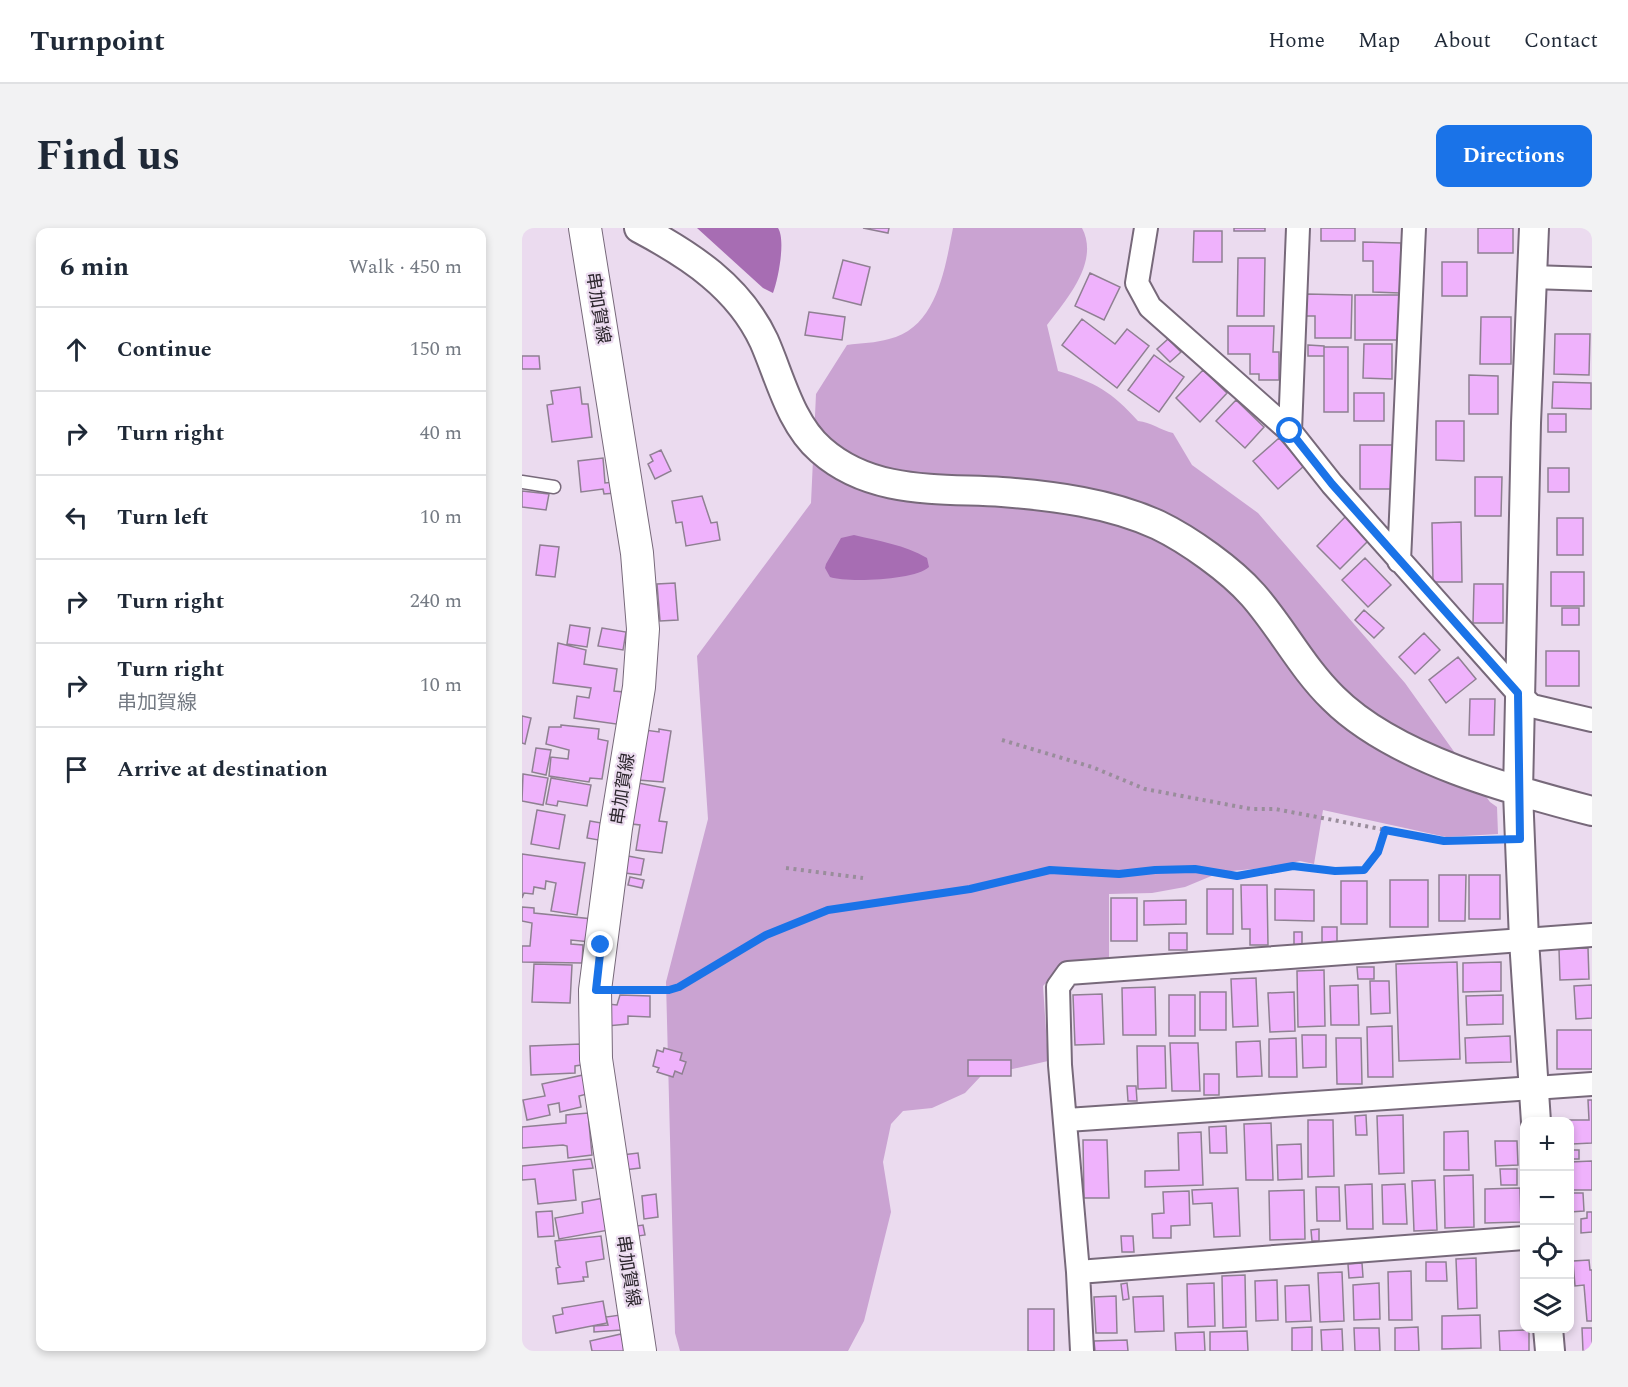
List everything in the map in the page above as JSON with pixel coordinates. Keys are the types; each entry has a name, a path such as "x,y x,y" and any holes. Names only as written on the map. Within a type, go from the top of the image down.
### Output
{"main road":[{"name":"串加賀線","path":"585,228 637,553 643,629 639,687 616,828 596,990 596,1059 640,1351"}],"street":[{"path":"639,228 688,256 729,290 746,310 762,338 805,432 821,450 844,467 884,484 1038,496 1104,508 1157,525 1193,547 1252,593 1333,699 1370,726 1418,753 1518,792 1592,811"},
{"path":"1146,228 1137,283 1150,308 1290,431 1399,561 1518,693 1532,706 1592,720"},
{"path":"1290,431 1298,228"},
{"path":"1399,561 1414,228"},
{"path":"1534,228 1518,693 1518,792 1524,940 1536,1117"},
{"path":"1532,277 1592,279"},
{"path":"1082,1351 1067,1120 1060,1065 1058,987 1068,973 1592,935"},
{"path":"1067,1120 1592,1084"},
{"path":"1078,1272 1520,1238"},
{"path":"1548,1333 1550,1351"}],"lane":[{"path":"522,482 554,487"}],"path":[{"path":"1002,740 1092,767 1145,789 1251,808 1275,808 1444,841 1520,839"},
{"path":"596,990 669,990 679,987 766,935 828,910 970,889 1050,870 1119,874 1195,869 1237,876 1293,866 1335,871 1364,870 1378,852 1385,830"},
{"path":"786,868 863,878"}],"shaded area":[{"path":"697,228 778,228 781,250 773,293 763,288"},
{"path":"953,228 1082,228 1087,254 1084,267 1071,292 1047,325 1058,371 1102,389 1120,402 1138,421 1173,433 1192,465 1258,513 1405,683 1490,802 1497,807 1498,834 1446,837 1323,810 1314,864 1300,861 1274,867 1221,872 1185,887 1152,893 1109,894 1109,963 1061,967 1043,986 1048,1061 981,1076 965,1093 932,1108 903,1111 891,1124 883,1162 891,1212 864,1321 848,1351 680,1351 675,1333 666,982 708,819 697,656 811,503 816,394 847,345 889,339 905,333 918,323 928,310 942,278"},
{"path":"854,535 910,550 927,558 929,567 910,575 881,579 851,580 830,577 825,568 826,564 841,538"}],"building":[{"path":"863,228 889,228 888,233"},
{"path":"1234,228 1265,228 1265,231 1234,231"},
{"path":"1321,228 1355,228 1355,241 1321,241"},
{"path":"1478,228 1513,228 1513,253 1478,253"},
{"path":"1194,231 1222,231 1222,262 1193,262"},
{"path":"1363,242 1401,243 1400,293 1373,292 1373,261 1363,261"},
{"path":"1238,258 1265,258 1264,316 1237,316"},
{"path":"843,260 870,267 861,305 833,298"},
{"path":"1442,262 1467,262 1467,296 1442,296"},
{"path":"1090,273 1120,287 1104,320 1075,306"},
{"path":"1306,294 1352,295 1351,338 1315,338 1315,316 1306,316"},
{"path":"1355,295 1399,295 1399,340 1355,340"},
{"path":"809,312 845,317 842,340 805,335"},
{"path":"1481,317 1511,317 1511,364 1480,364"},
{"path":"1082,319 1115,344 1127,329 1149,346 1117,388 1062,345"},
{"path":"1228,326 1274,326 1273,352 1279,352 1279,380 1259,380 1259,374 1250,374 1250,354 1228,354"},
{"path":"1555,334 1590,334 1589,375 1554,374"},
{"path":"1168,339 1181,352 1170,362 1157,349"},
{"path":"1364,344 1392,344 1392,379 1363,378"},
{"path":"1308,345 1324,346 1324,356 1308,356"},
{"path":"1324,347 1348,347 1348,412 1324,412"},
{"path":"1154,355 1184,377 1159,412 1128,390"},
{"path":"522,356 539,356 540,369 522,369"},
{"path":"1203,370 1227,393 1200,422 1176,398"},
{"path":"1469,375 1498,376 1498,414 1469,414"},
{"path":"1553,382 1591,383 1591,409 1552,408"},
{"path":"580,387 582,404 588,404 592,437 552,442 547,405 553,404 551,391"},
{"path":"1354,393 1384,393 1384,421 1354,421"},
{"path":"1236,400 1264,427 1245,448 1216,421"},
{"path":"1548,414 1566,414 1566,432 1548,432"},
{"path":"1436,421 1464,421 1464,461 1436,460"},
{"path":"1279,438 1304,466 1278,489 1253,461"},
{"path":"1360,445 1394,445 1394,489 1360,489"},
{"path":"661,450 671,471 655,479 648,464 653,461 650,455"},
{"path":"603,458 605,483 614,482 615,493 604,494 603,489 581,492 578,461"},
{"path":"1548,468 1569,468 1569,492 1548,492"},
{"path":"1475,477 1502,477 1501,516 1475,516"},
{"path":"522,491 549,494 546,510 522,507"},
{"path":"702,496 711,523 717,522 720,540 686,546 682,522 676,523 672,501"},
{"path":"1346,516 1369,540 1340,569 1317,546"},
{"path":"1557,518 1583,518 1583,555 1557,555"},
{"path":"1461,522 1462,582 1433,582 1432,523"},
{"path":"540,545 559,547 555,577 536,575"},
{"path":"1365,558 1391,585 1368,607 1342,580"},
{"path":"1551,572 1584,572 1584,606 1551,606"},
{"path":"675,583 678,620 660,621 657,584"},
{"path":"1474,584 1503,584 1503,623 1473,623"},
{"path":"1562,608 1579,608 1579,625 1562,625"},
{"path":"1364,610 1384,628 1374,638 1355,620"},
{"path":"570,625 590,628 587,647 567,644"},
{"path":"602,628 626,632 623,650 598,646"},
{"path":"1424,633 1440,650 1415,674 1399,657"},
{"path":"558,643 586,650 584,664 617,669 614,691 624,692 623,725 574,718 577,696 589,698 591,688 553,683"},
{"path":"1546,651 1579,651 1579,686 1546,686"},
{"path":"1458,657 1476,679 1446,703 1429,680"},
{"path":"1470,699 1495,699 1494,735 1469,735"},
{"path":"522,716 531,718 525,744 522,743"},
{"path":"561,725 599,729 598,739 608,741 602,779 590,778 589,782 549,776 551,757 568,759 569,750 546,744 549,727 561,727"},
{"path":"659,729 671,731 663,782 638,780 645,730 659,732"},
{"path":"536,748 551,750 546,775 532,772"},
{"path":"523,774 548,778 543,805 522,801"},
{"path":"551,778 591,785 587,806 558,801 557,806 546,804"},
{"path":"638,783 665,788 659,821 667,822 662,853 636,850 640,825 632,824"},
{"path":"537,810 565,815 559,849 531,844"},
{"path":"590,821 607,824 604,841 587,838"},
{"path":"522,854 585,863 577,915 551,911 556,883 546,881 545,889 534,887 533,894 524,893 522,898"},
{"path":"628,856 644,859 641,875 625,873"},
{"path":"1439,875 1466,875 1465,921 1439,921"},
{"path":"1469,875 1500,875 1500,919 1469,919"},
{"path":"630,877 644,880 642,888 628,885"},
{"path":"1390,880 1428,880 1428,927 1390,927"},
{"path":"1341,881 1367,881 1367,924 1341,924"},
{"path":"1241,885 1267,885 1268,945 1250,945 1250,929 1242,929"},
{"path":"1207,889 1233,889 1233,934 1207,934"},
{"path":"1275,889 1314,890 1314,921 1275,920"},
{"path":"1111,898 1137,898 1137,941 1111,941"},
{"path":"1186,900 1186,924 1144,925 1144,901"},
{"path":"522,907 534,908 534,913 593,919 591,942 571,940 571,944 583,945 582,963 522,962 522,946 530,946 532,923 522,921"},
{"path":"1322,927 1337,927 1337,945 1322,945"},
{"path":"1294,932 1302,932 1302,946 1294,946"},
{"path":"1169,933 1187,933 1187,950 1169,950"},
{"path":"1588,948 1589,979 1560,980 1559,949"},
{"path":"1457,962 1460,1059 1399,1061 1396,964"},
{"path":"1501,962 1501,991 1463,992 1463,963"},
{"path":"534,964 572,965 570,1003 532,1002"},
{"path":"1357,967 1374,967 1374,979 1358,979"},
{"path":"1324,970 1325,1026 1298,1027 1297,971"},
{"path":"1256,978 1258,1026 1233,1027 1231,979"},
{"path":"1370,981 1389,981 1390,1013 1371,1014"},
{"path":"1358,985 1359,1025 1331,1025 1330,986"},
{"path":"1592,985 1592,1018 1576,1019 1574,986"},
{"path":"1155,987 1156,1035 1123,1035 1122,988"},
{"path":"1200,992 1226,992 1226,1030 1200,1030"},
{"path":"1294,992 1295,1031 1270,1032 1268,993"},
{"path":"1102,994 1104,1044 1075,1045 1073,995"},
{"path":"620,995 650,996 650,1017 628,1016 628,1024 607,1026 608,1004 617,1005"},
{"path":"1169,995 1195,995 1195,1036 1169,1036"},
{"path":"1503,995 1503,1024 1467,1025 1466,996"},
{"path":"1392,1026 1393,1077 1368,1077 1367,1027"},
{"path":"1557,1030 1592,1030 1592,1069 1557,1069"},
{"path":"1302,1035 1326,1035 1326,1067 1303,1068"},
{"path":"1510,1036 1511,1062 1466,1063 1465,1038"},
{"path":"1296,1038 1297,1077 1269,1077 1269,1039"},
{"path":"1336,1038 1361,1038 1362,1084 1337,1084"},
{"path":"1260,1041 1262,1076 1237,1077 1236,1042"},
{"path":"1170,1043 1198,1043 1200,1091 1172,1091"},
{"path":"581,1044 581,1065 575,1066 575,1073 531,1075 530,1046"},
{"path":"1137,1046 1165,1046 1166,1088 1138,1089"},
{"path":"664,1048 682,1053 680,1060 686,1062 682,1074 675,1071 673,1077 657,1072 659,1068 653,1066 657,1050 663,1052"},
{"path":"968,1060 1011,1060 1011,1076 968,1076"},
{"path":"1204,1074 1219,1074 1219,1095 1204,1095"},
{"path":"583,1075 587,1094 579,1096 581,1107 560,1112 559,1103 548,1105 550,1115 527,1120 523,1100 545,1096 542,1084"},
{"path":"1127,1086 1136,1086 1137,1101 1128,1101"},
{"path":"1588,1100 1592,1100 1592,1143 1574,1144 1574,1120 1589,1120"},
{"path":"588,1113 592,1155 568,1158 567,1146 563,1145 522,1148 522,1127 566,1123 566,1115"},
{"path":"1366,1115 1367,1135 1356,1135 1355,1116"},
{"path":"1403,1115 1404,1173 1379,1174 1377,1116"},
{"path":"1308,1120 1333,1120 1334,1176 1308,1177"},
{"path":"1271,1123 1273,1180 1246,1180 1244,1124"},
{"path":"1226,1126 1227,1153 1210,1153 1209,1127"},
{"path":"1468,1131 1469,1170 1444,1170 1444,1132"},
{"path":"1201,1132 1203,1185 1145,1187 1145,1171 1179,1170 1178,1133"},
{"path":"1083,1140 1107,1140 1109,1198 1084,1198"},
{"path":"1495,1141 1517,1141 1518,1165 1496,1166"},
{"path":"1301,1144 1302,1179 1278,1180 1277,1145"},
{"path":"1574,1150 1579,1150 1579,1159 1574,1159"},
{"path":"638,1153 640,1168 624,1170 622,1155"},
{"path":"591,1159 593,1168 573,1170 576,1200 538,1204 535,1179 522,1180 522,1166"},
{"path":"1592,1161 1592,1190 1574,1190 1574,1162"},
{"path":"1500,1169 1517,1169 1517,1185 1501,1185"},
{"path":"1473,1175 1474,1227 1445,1228 1444,1176"},
{"path":"1435,1180 1437,1230 1414,1231 1412,1181"},
{"path":"1372,1184 1373,1229 1347,1229 1345,1185"},
{"path":"1405,1184 1407,1224 1383,1224 1382,1185"},
{"path":"1316,1187 1339,1187 1340,1221 1317,1221"},
{"path":"1238,1188 1240,1236 1214,1237 1212,1203 1193,1204 1192,1190"},
{"path":"1520,1188 1520,1222 1485,1223 1485,1189"},
{"path":"1304,1190 1305,1239 1270,1240 1269,1191"},
{"path":"1189,1191 1190,1225 1171,1226 1171,1238 1153,1238 1152,1214 1164,1213 1163,1192"},
{"path":"1574,1193 1583,1193 1584,1211 1574,1212"},
{"path":"656,1194 658,1217 644,1219 642,1196"},
{"path":"604,1198 609,1230 559,1239 555,1218 583,1213 582,1202"},
{"path":"552,1211 554,1236 538,1237 536,1212"},
{"path":"1587,1212 1592,1212 1592,1232 1581,1233 1581,1219 1587,1218"},
{"path":"643,1225 645,1235 632,1237 630,1227"},
{"path":"1319,1229 1319,1241 1312,1241 1311,1230"},
{"path":"601,1236 604,1259 586,1262 588,1277 583,1277 584,1281 558,1284 556,1268 560,1267 555,1241"},
{"path":"1121,1236 1133,1236 1134,1252 1122,1252"},
{"path":"1476,1258 1477,1308 1458,1309 1456,1259"},
{"path":"1589,1260 1590,1270 1592,1270 1592,1321 1587,1321 1584,1285 1575,1286 1574,1261"},
{"path":"1426,1262 1446,1262 1447,1281 1426,1281"},
{"path":"1362,1263 1363,1277 1349,1278 1348,1264"},
{"path":"1411,1271 1412,1320 1389,1320 1388,1272"},
{"path":"1342,1272 1344,1321 1320,1322 1318,1273"},
{"path":"1245,1275 1246,1327 1223,1328 1222,1276"},
{"path":"1277,1280 1278,1320 1256,1321 1255,1281"},
{"path":"1127,1283 1129,1299 1123,1300 1121,1284"},
{"path":"1214,1283 1215,1326 1188,1327 1187,1284"},
{"path":"1379,1283 1380,1319 1354,1320 1353,1285"},
{"path":"1309,1285 1311,1321 1286,1322 1285,1286"},
{"path":"1116,1296 1117,1333 1096,1333 1094,1297"},
{"path":"1163,1296 1164,1331 1135,1332 1133,1297"},
{"path":"603,1301 607,1323 556,1333 553,1316 563,1314 562,1308"},
{"path":"1028,1309 1054,1309 1054,1351 1028,1351"},
{"path":"620,1315 621,1330 594,1332 594,1326 608,1325 606,1317"},
{"path":"1480,1315 1481,1348 1442,1349 1442,1316"},
{"path":"1312,1327 1312,1351 1292,1351 1292,1328"},
{"path":"1418,1327 1419,1351 1395,1351 1395,1328"},
{"path":"1354,1328 1379,1328 1380,1351 1355,1351"},
{"path":"1582,1328 1592,1328 1592,1351 1583,1351"},
{"path":"1342,1329 1343,1351 1322,1351 1321,1330"},
{"path":"1520,1330 1520,1333 1529,1333 1529,1351 1500,1351 1499,1331"},
{"path":"1247,1331 1248,1351 1210,1351 1210,1332"},
{"path":"1204,1332 1205,1351 1176,1351 1175,1333"},
{"path":"621,1334 625,1351 592,1351 590,1341"},
{"path":"1127,1340 1128,1351 1095,1351 1094,1341"}],"route":[{"path":"601,945 596,990 669,990 679,987 701,972 788,924 846,906 970,889 1050,870 1083,874 1119,874 1195,869 1208,873 1237,876 1293,866 1335,871 1364,870 1371,864 1378,852 1385,830 1444,841 1520,839 1518,693 1332,484 1290,431"}]}
